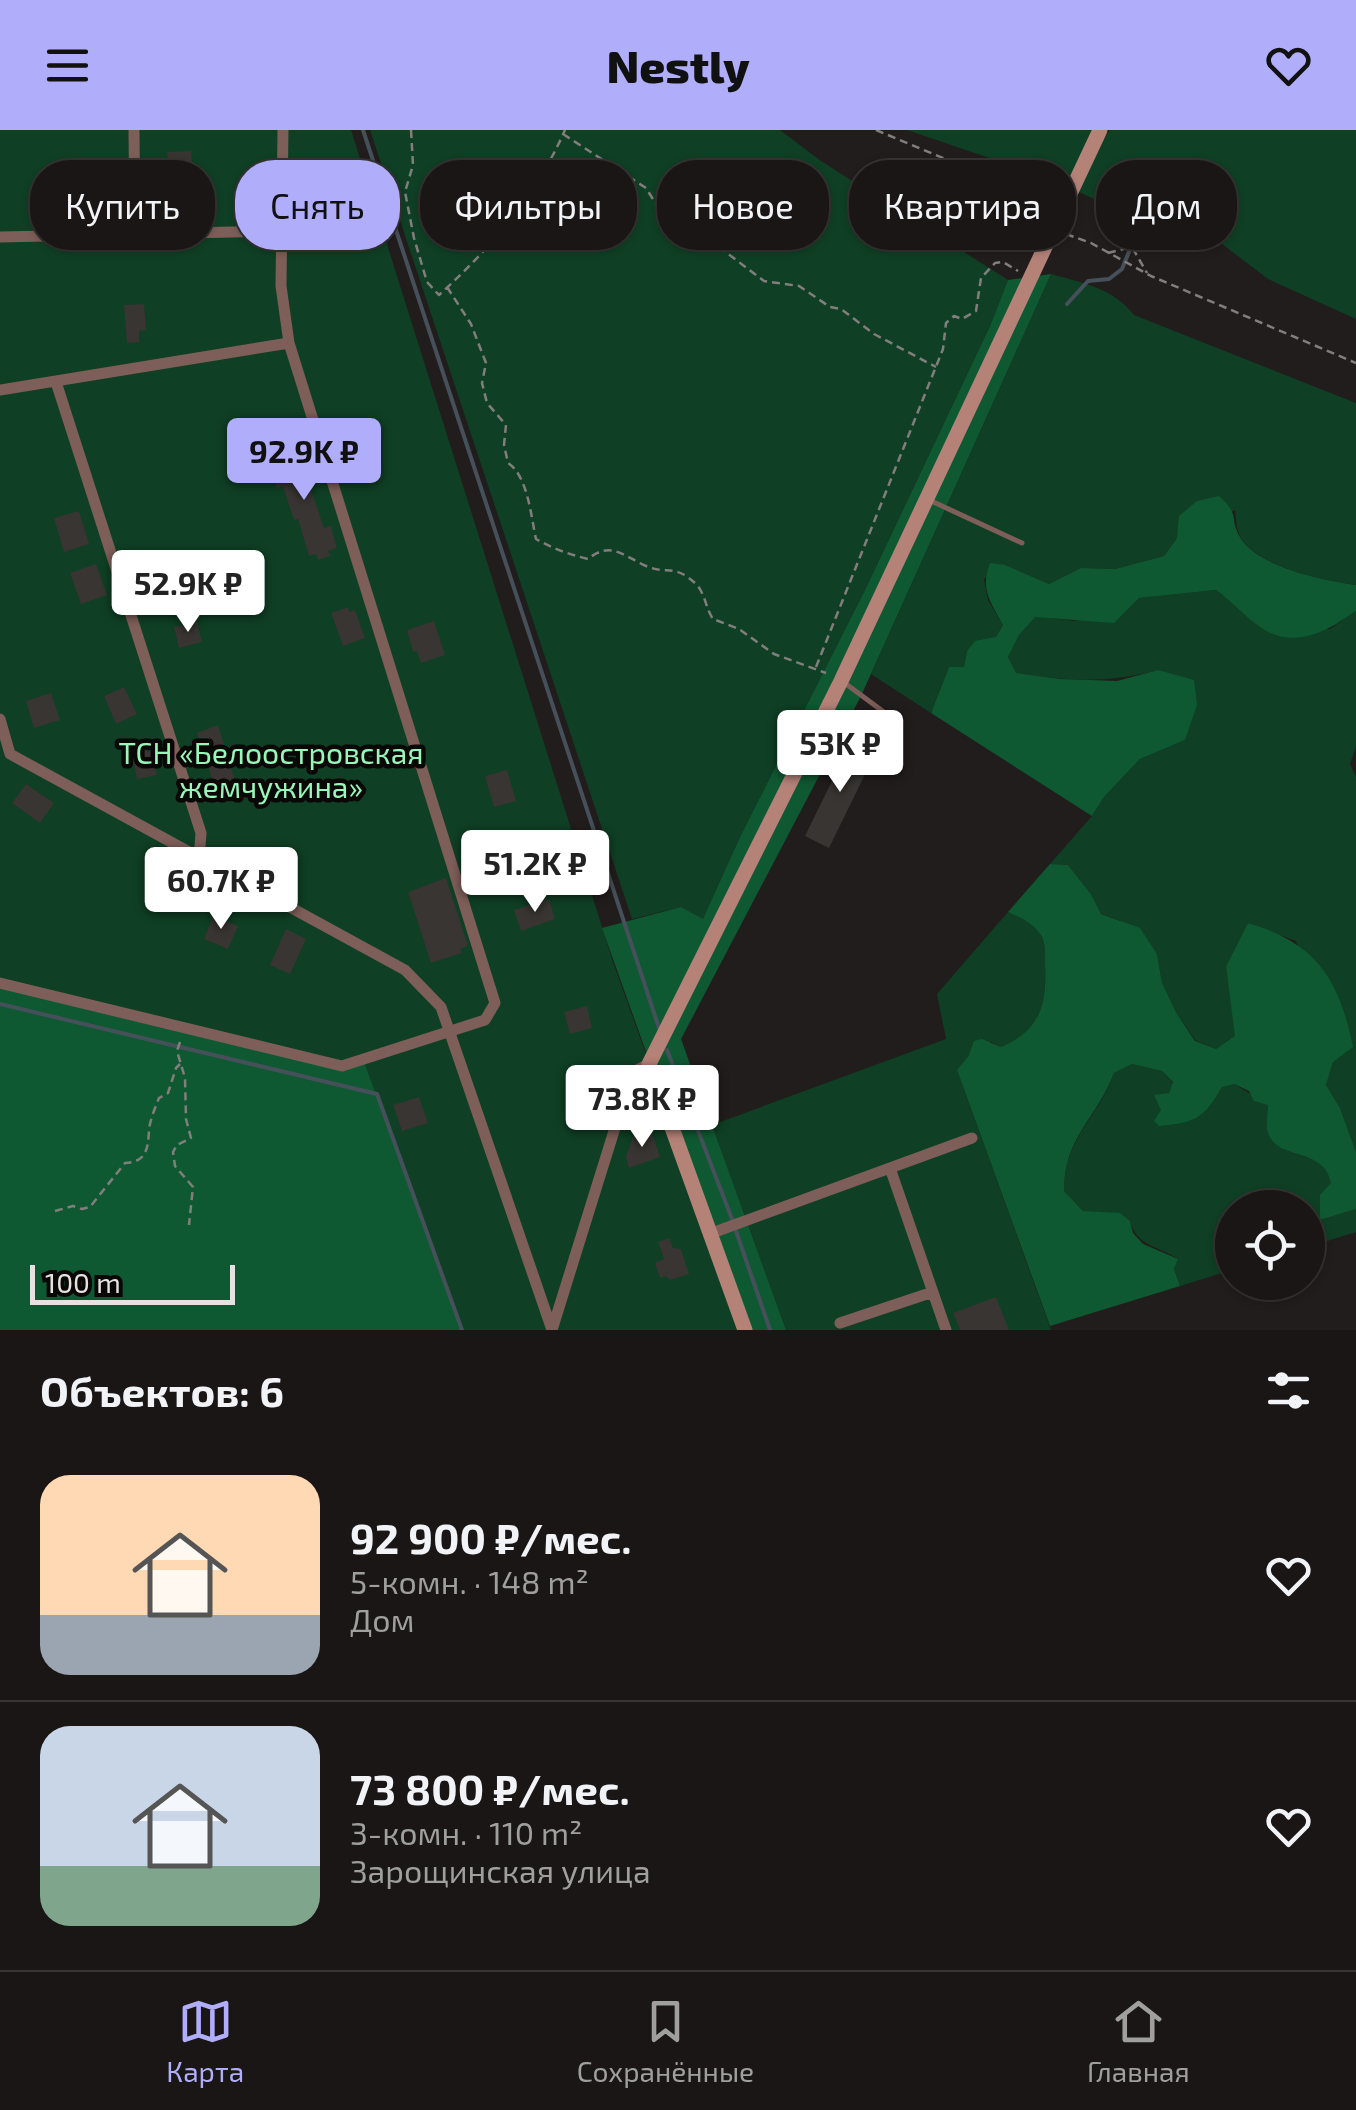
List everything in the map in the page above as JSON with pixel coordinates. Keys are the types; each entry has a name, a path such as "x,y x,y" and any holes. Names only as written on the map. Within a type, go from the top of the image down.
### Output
{"street":[{"path":"134,130 134,160"},
{"path":"283,130 283,160"},
{"path":"1076,183 1100,130"},
{"path":"0,237 30,236"},
{"path":"0,983 342,1066 485,1020 495,1004 289,343 281,286 282,250"},
{"path":"552,1330 628,1086 639,1069 650,1064 840,680 1045,250"},
{"path":"0,390 289,343"},
{"path":"56,382 202,832 199,859"},
{"path":"0,720 5,757 405,970 441,1007 552,1330"},
{"path":"650,1064 745,1330"},
{"path":"712,1232 972,1138"},
{"path":"890,1168 946,1330"},
{"path":"840,1324 932,1292"}],"lane":[{"path":"927,499 1022,543"},
{"path":"840,680 896,721"}],"path":[{"path":"411,130 412,164 405,192 427,282 439,295 468,268 531,193 548,169 564,132 646,188 663,214 711,242 764,281 799,286 841,309 874,334 936,367"},
{"path":"876,130 946,160"},
{"path":"1076,237 1148,274 1356,363"},
{"path":"1108,252 1129,247 1148,274"},
{"path":"816,667 936,367 946,323 954,316 962,318 976,311 980,278 995,262 1003,262 1016,271 1035,270"},
{"path":"448,287 471,324 486,364 484,392 506,426 508,464 516,468 536,539 561,554 572,552 588,558 602,552 624,552 651,568 677,569 697,585 714,620 739,629 774,654 816,667 840,680"},
{"path":"180,1043 177,1051 185,1078 191,1138 177,1145 173,1159 194,1187 188,1225"},
{"path":"55,1211 90,1207 125,1163 136,1162 146,1153 150,1148 149,1127 159,1098 168,1093 180,1064"},
{"path":"628,1123 666,1108"}],"green space":[{"name":"ТСН «Белоостровская жемчужина»","path":"0,130 351,130 360,160 235,160 235,250 389,250 613,962 745,1330 462,1330 363,1060 342,1066 0,982"},
{"path":"370,130 780,130 820,160 657,160 657,250 829,250 829,166 849,179 849,250 961,250 1008,280 866,588 740,837 703,920 681,907 632,919 400,220 400,160 380,160"},
{"path":"907,130 1091,130 1091,134 1103,140 1110,130 1356,130 1356,319 1268,279 1230,250 1237,250 1237,160 1096,160 1096,200 1076,191 1076,160 995,160"},
{"path":"1051,274 1107,293 1134,315 1356,403 1356,585 1291,570 1259,555 1239,534 1235,510 1177,538 1164,556 1115,569 1081,568 1049,584 1005,565 984,579 988,600 1003,625 996,637 967,651 964,667 949,667 931,713 871,674"},
{"path":"1051,274 861,696 681,1039 786,1330 745,1330 602,928 681,907 703,919 740,837 866,588 1008,280"},
{"path":"1219,496 1230,508 1237,531 1249,548 1293,571 1356,585 1356,611 1333,626 1297,638 1273,634 1260,627 1216,590 1139,598 1114,623 1035,617 1019,635 1008,657 1016,673 1117,681 1158,670 1194,680 1197,705 1185,740 1140,759 1104,797 1092,816 931,713 949,667 964,667 967,651 975,641 996,637 1003,625 986,588 990,563 1005,565 1049,584 1081,568 1115,569 1164,556 1177,538 1179,516 1197,501"},
{"path":"1216,590 1259,626 1330,629 1356,611 1356,746 1350,764 1356,777 1356,1152 1340,1108 1326,1085 1333,1062 1296,941 1248,923 1226,966 1236,1036 1216,1049 1196,1041 1177,1014 1162,983 1157,954 1119,920 1101,914 1068,865 1050,864 1140,759 1185,740 1158,670 1087,680 1016,673 1008,657 1019,635 1035,616 1075,621 1139,598"},
{"path":"1050,864 1068,865 1101,914 1140,928 1157,954 1162,983 1177,1014 1195,1041 1216,1049 1235,1036 1226,966 1248,923 1291,941 1307,953 1332,983 1353,1047 1333,1062 1326,1085 1340,1108 1356,1152 1356,1209 1325,1218 1325,1190 1331,1183 1327,1171 1310,1158 1271,1140 1267,1129 1268,1105 1254,1101 1249,1091 1234,1084 1222,1087 1198,1117 1159,1126 1154,1121 1161,1110 1154,1095 1169,1093 1173,1082 1162,1071 1132,1064 1114,1073 1075,1142 1065,1172 1064,1191 1083,1211 1120,1213 1130,1221 1133,1233 1143,1244 1178,1259 1174,1269 1180,1286 1050,1326 957,1070 974,1041 982,1039 1001,1047 1025,1033 1042,1004 1043,941 1033,926 1008,912"},
{"path":"1008,912 1033,926 1043,941 1042,1004 1025,1033 1001,1047 991,1042 969,1055 957,1070 1051,1330 786,1330 712,1125 946,1039 937,994"},
{"path":"0,982 341,1066 363,1059 462,1330 0,1330"},
{"path":"1132,1064 1162,1071 1173,1083 1169,1093 1234,1084 1269,1105 1267,1129 1285,1150 1320,1162 1329,1174 1331,1183 1325,1203 1325,1190 1215,1190 1215,1275 1180,1286 1174,1269 1178,1259 1143,1241 1130,1221 1083,1211 1064,1191 1070,1156 1114,1073"},
{"path":"1356,1209 1356,1232 1325,1242 1325,1218"}],"building":[{"path":"191,151 192,160 168,160 167,152"},
{"path":"144,304 146,330 139,331 139,342 127,343 124,305"},
{"path":"306,452 314,475 307,478 324,528 331,526 337,548 328,551 330,556 318,560 316,554 309,556 298,519 294,520 283,486 277,488 269,464"},
{"path":"79,511 89,544 64,552 54,518"},
{"path":"192,554 197,573 163,583 158,564"},
{"path":"96,564 107,595 81,604 70,573"},
{"path":"348,607 349,612 355,610 365,638 343,646 331,613"},
{"path":"434,621 445,655 421,663 417,651 413,652 407,630"},
{"path":"197,622 202,642 179,648 174,627"},
{"path":"124,687 137,714 116,724 104,696"},
{"path":"51,693 60,720 34,728 26,701"},
{"path":"218,725 237,787 217,794 197,733"},
{"path":"851,742 875,754 829,848 805,836"},
{"path":"146,746 147,752 152,751 157,775 137,779 131,748"},
{"path":"507,770 516,801 494,807 485,776"},
{"path":"26,784 54,803 40,823 12,803"},
{"path":"446,878 468,946 460,949 462,953 431,963 408,892"},
{"path":"549,899 555,919 521,931 514,910"},
{"path":"213,916 238,926 228,949 204,939"},
{"path":"286,929 306,939 290,974 270,965"},
{"path":"587,1006 592,1028 570,1034 564,1012"},
{"path":"419,1097 428,1123 402,1131 393,1105"},
{"path":"651,1130 660,1157 629,1168 626,1157 633,1137"},
{"path":"669,1238 673,1248 681,1249 689,1274 670,1280 666,1276 660,1278 655,1263 664,1259 658,1242"},
{"path":"996,1297 1009,1330 960,1330 953,1313"}],"waterway":[{"path":"363,130 659,1028"},
{"path":"1067,304 1088,281 1109,279 1122,269 1130,250"},
{"path":"0,1004 377,1094 462,1330"},
{"path":"667,1050 732,1219"},
{"path":"736,1231 770,1330"}]}
